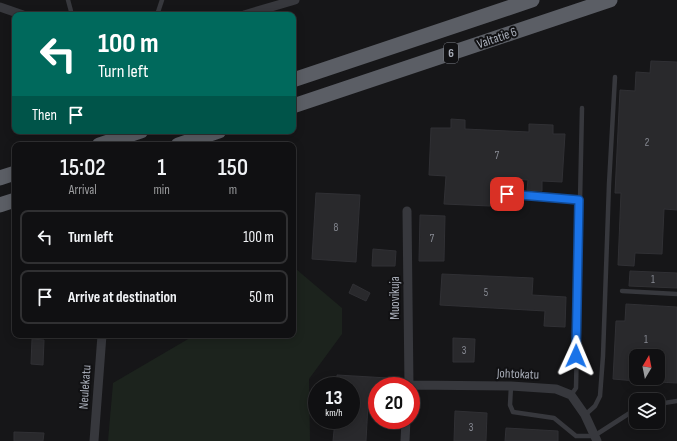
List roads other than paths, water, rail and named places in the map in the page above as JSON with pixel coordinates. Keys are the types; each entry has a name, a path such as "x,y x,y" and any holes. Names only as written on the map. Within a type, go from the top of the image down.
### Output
{"highway":[{"name":"Valtatie 6","path":"296,79 532,0"},
{"name":"Valtatie 6","path":"296,105 610,0"},
{"path":"108,142 132,134"},
{"path":"187,142 210,134"},
{"path":"0,178 12,174"},
{"path":"0,205 12,201"}],"street":[{"path":"254,12 295,0"},
{"path":"0,7 14,12"},
{"name":"Muovikuja","path":"407,210 409,377"},
{"name":"Neulekatu","path":"94,441 102,338"},
{"name":"Johtokatu","path":"420,385 556,388 572,395"},
{"path":"572,395 585,415 596,438"},
{"path":"405,441 406,429"}],"lane":[{"path":"68,0 71,12"},
{"path":"159,12 162,0"},
{"path":"585,415 596,406 600,396 615,77"},
{"path":"572,395 576,388 582,108"},
{"path":"507,194 579,200"},
{"path":"622,291 677,294"},
{"path":"511,386 510,405 514,412 554,418 576,436 596,438 629,414"},
{"path":"665,403 677,401"}]}
